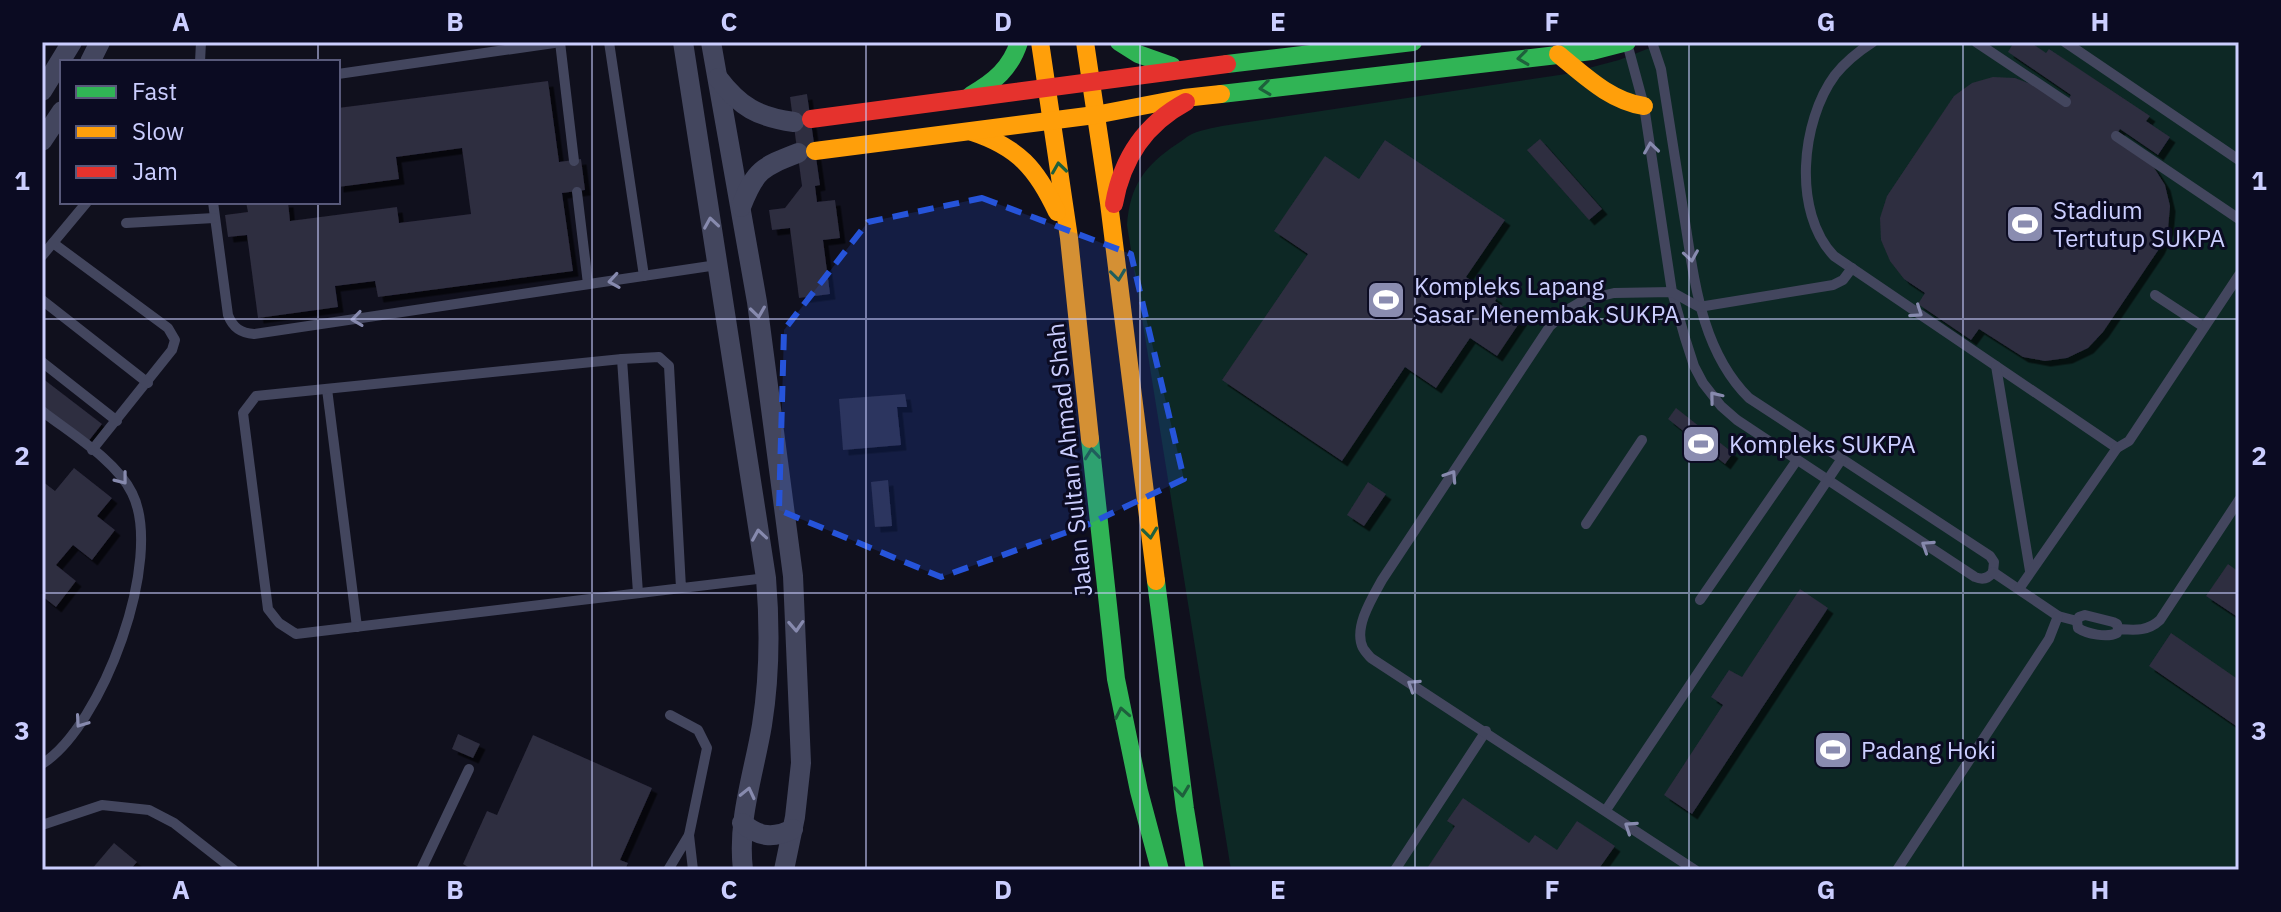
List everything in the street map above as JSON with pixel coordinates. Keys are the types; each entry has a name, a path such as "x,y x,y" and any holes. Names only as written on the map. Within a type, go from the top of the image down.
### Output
{"main road":[{"path":"967,97 998,78 1009,65 1019,42"},
{"name":"Jalan Sultan Ahmad Shah","path":"1040,42 1069,238 1116,679 1139,791 1160,870"},
{"path":"1085,42 1195,870"},
{"path":"1119,42 1141,56 1182,69"},
{"path":"802,120 1182,69 1413,42"},
{"path":"807,152 1095,115 1184,98 1592,51 1627,42"},
{"path":"1558,54 1621,101 1644,106"},
{"path":"1113,240 1114,200 1120,174 1135,146 1174,107 1217,94"},
{"path":"968,130 1014,149 1034,169 1048,190 1069,238"}],"street":[{"path":"61,60 72,42"},
{"path":"91,60 100,42"},
{"path":"683,42 766,578 770,641 767,689 742,823 743,870"},
{"path":"711,42 757,302 793,576 801,763 793,829 784,870"},
{"path":"42,91 60,62"},
{"path":"718,78 748,108 773,119 802,120"},
{"path":"42,141 60,114"},
{"path":"741,207 757,174 772,163 807,152"},
{"path":"742,823 752,832 766,836 781,835 793,829"}],"lane":[{"path":"340,74 561,42 574,161"},
{"path":"609,42 644,276"},
{"path":"1627,42 1644,106 1672,292 1685,338 1703,383 1737,420 1975,577 1982,579 1990,576 1994,562 1990,556 1749,398 1721,362 1699,307 1661,69 1652,42"},
{"path":"1873,42 1848,60 1827,88 1815,116 1806,162 1806,191 1815,229 1827,248 1852,268 2117,448"},
{"path":"1976,42 2066,102"},
{"path":"2065,42 2239,160"},
{"path":"2116,136 2239,219"},
{"path":"577,192 588,284"},
{"path":"42,256 85,204"},
{"path":"213,204 228,315 231,323 243,333 254,334 717,265"},
{"path":"126,223 214,218"},
{"path":"53,243 168,328 175,340 172,350 148,383 92,450"},
{"path":"1695,870 1371,658 1363,649 1360,635 1372,598 1382,580 1558,318 1584,300 1599,295 1672,292 1699,307 1833,285 1843,280 1852,268"},
{"path":"2019,589 2117,448 2129,441 2239,275"},
{"path":"2155,295 2204,327"},
{"path":"42,300 148,383"},
{"path":"681,588 669,366 659,357 256,396 243,413 268,609 279,623 296,634 766,578"},
{"path":"622,359 638,593"},
{"path":"42,362 117,421"},
{"path":"1996,366 2030,571"},
{"path":"327,389 357,627"},
{"path":"42,411 120,474 132,492 140,515 142,550 136,591 108,671 85,720 42,764"},
{"path":"1586,524 1642,440"},
{"path":"1700,600 1797,460"},
{"path":"1606,810 1841,460"},
{"path":"1993,572 2058,616 2077,621 2085,615 2113,622 2118,629 2143,629 2160,620 2239,500"},
{"path":"1897,870 2049,639 2058,616"},
{"path":"670,715 698,730 707,748 689,835 693,870"},
{"path":"1395,870 1486,731"},
{"path":"421,870 469,769"},
{"path":"42,825 102,805 149,810 174,823 234,870"},
{"path":"668,870 689,835"}],"highlighted area":[{"path":"982,198 1131,254 1184,479 1087,525 941,577 779,510 784,330 868,222"}],"green space":[{"name":"Kompleks SUKPA","path":"1665,42 2239,42 2239,870 1231,870 1127,225 1135,188 1156,160 1188,136 1203,130 1566,74 1619,60"}],"building":[{"name":"Stadium Tertutup SUKPA","path":"2014,42 2030,42 2046,53 2049,49 2150,116 2146,121 2170,137 2158,155 2120,129 2115,137 2153,166 2165,185 2170,206 2168,229 2159,249 2103,332 2088,348 2067,358 2045,361 2023,357 1979,329 1971,340 1918,304 1925,293 1904,279 1890,261 1881,240 1880,218 1887,196 1954,96 1972,83 1993,77 2015,78 2036,86 2065,104 2071,95 2008,52"},
{"path":"548,81 559,162 581,159 585,190 562,193 573,271 378,297 375,281 335,286 338,307 258,318 247,235 228,237 225,215 248,212 246,204 288,204 290,221 397,207 399,223 471,214 462,148 396,157 399,179 340,187 340,108"},
{"path":"807,94 820,185 815,186 817,202 835,200 840,238 823,240 830,294 799,298 790,228 772,230 769,210 785,208 802,186 790,97"},
{"path":"1540,139 1602,209 1589,220 1527,150"},
{"name":"Kompleks Lapang Sasar Menembak SUKPA","path":"1385,140 1505,220 1466,277 1522,319 1497,356 1470,338 1436,388 1405,367 1342,461 1222,380 1308,254 1274,231 1325,156 1359,179"},
{"path":"42,378 102,424 87,443 42,408"},
{"path":"905,394 907,407 897,407 901,445 843,450 839,399"},
{"path":"1676,408 1733,453 1725,464 1668,419"},
{"path":"74,468 112,498 97,516 115,530 92,560 73,545 56,565 76,581 56,607 42,596 42,481 55,491"},
{"path":"888,480 892,526 875,527 871,482"},
{"path":"1368,482 1386,494 1364,526 1347,515"},
{"path":"2228,564 2239,572 2239,618 2206,596"},
{"path":"1800,589 1828,608 1692,814 1664,795 1723,705 1711,697 1729,670 1742,677"},
{"path":"2171,633 2239,680 2239,728 2149,666"},
{"path":"458,734 480,744 473,758 452,749"},
{"path":"533,735 652,788 620,860 628,863 625,870 473,870 463,864 487,811 497,815"},
{"path":"1463,798 1529,843 1535,835 1557,850 1577,821 1615,846 1598,870 1426,870 1455,826 1447,821"},
{"path":"114,843 137,862 130,870 91,870"}],"traffic: fast":[{"path":"971,95 1001,73 1019,42"},
{"path":"1119,42 1138,54 1172,66"},
{"path":"1227,64 1413,42"},
{"path":"1221,94 1592,51 1627,42"},
{"path":"1090,439 1116,679 1139,791 1160,870"},
{"path":"1156,581 1195,870"}],"traffic: slow":[{"path":"1040,42 1069,238 1090,439"},
{"path":"1085,42 1109,203 1156,581"},
{"path":"1558,54 1609,93 1644,106"},
{"path":"815,151 1095,115 1221,94"},
{"path":"972,132 1002,145 1024,162 1042,183 1057,212"}],"traffic: jam":[{"path":"811,119 1227,64"},
{"path":"1114,204 1123,172 1138,144 1159,121 1186,102"}],"place":[{"name":"Stadium Tertutup SUKPA","path":"2025,224"},
{"name":"Kompleks Lapang Sasar Menembak SUKPA","path":"1386,300"},
{"name":"Kompleks SUKPA","path":"1701,444"},
{"name":"Padang Hoki","path":"1833,750"}]}
